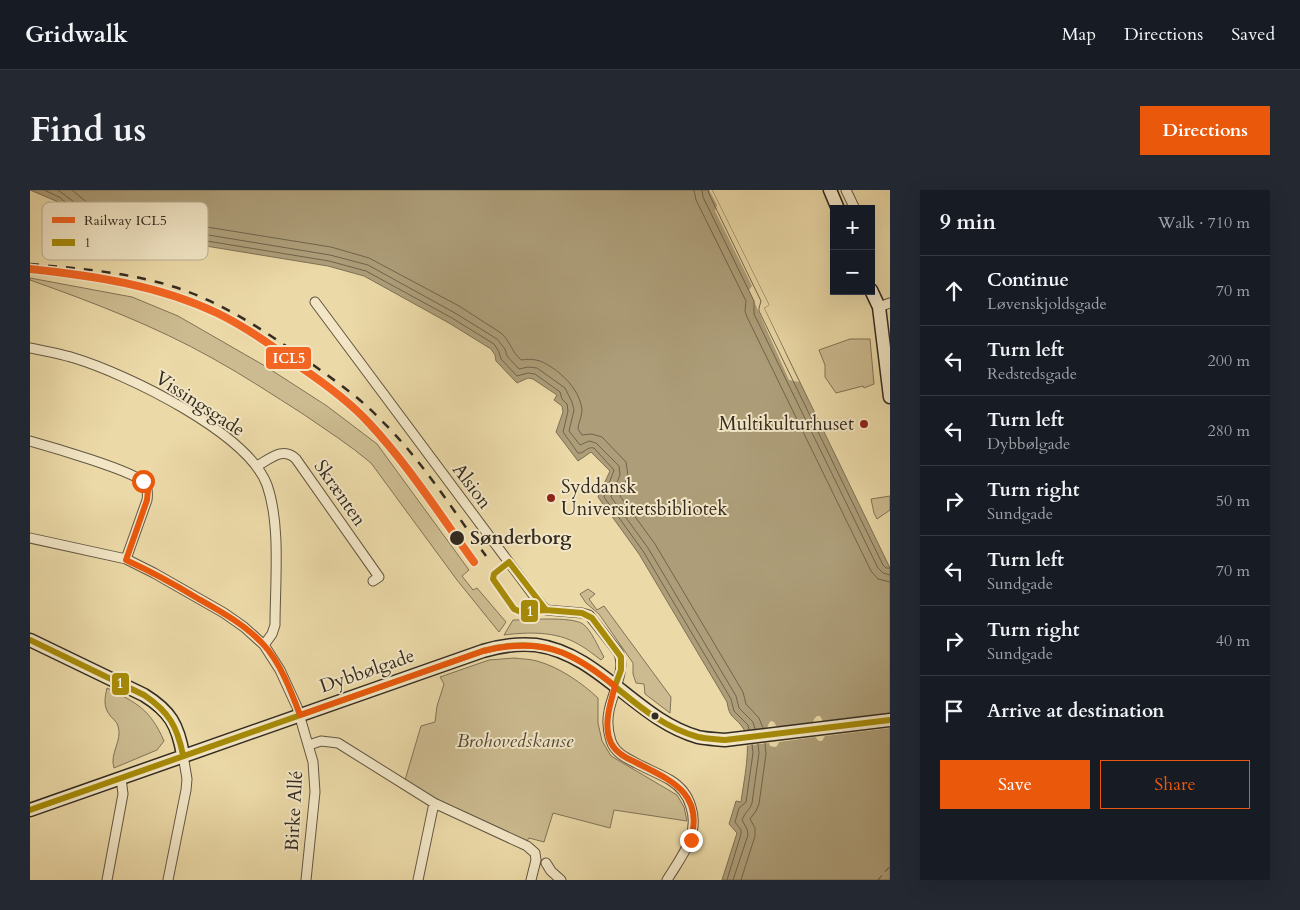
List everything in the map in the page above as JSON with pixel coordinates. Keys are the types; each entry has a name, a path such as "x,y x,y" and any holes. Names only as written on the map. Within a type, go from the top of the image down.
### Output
{"street":[{"path":"830,190 836,205"},
{"path":"846,190 853,205"},
{"path":"875,295 884,305 890,398"},
{"name":"Alsion","path":"315,302 546,610 582,613 592,618 621,658 621,670 615,686 607,722 612,744 626,758 672,781 689,801 693,814 694,826 691,840 667,880"},
{"name":"Vissingsgade","path":"30,348 74,358 108,370 157,393 203,420 241,449 257,466 266,484 276,522 274,625 272,634 264,645"},
{"path":"30,441 92,460 143,481 148,490 147,500 126,560"},
{"name":"Skrænten","path":"257,466 279,454 285,452 291,454 379,577 373,580"},
{"name":"Birke Allé","path":"30,538 126,560 154,573 224,613 244,627 264,645 280,670 300,715 314,769 315,792 306,880"},
{"path":"30,640 156,702 165,710 176,728 187,779 168,880"},
{"name":"Dybbølgade","path":"30,810 183,755 505,645 537,645 552,649 582,663 676,728 698,737 725,740 890,720"},
{"path":"309,745 321,741 338,743 434,803 532,848 536,860 531,880"},
{"path":"107,880 123,794 121,778"},
{"path":"418,880 434,803"},
{"path":"546,863 561,880"}],"green space":[{"path":"30,278 132,297 178,316 265,366 327,406 377,444 469,570 462,576 473,590 477,588 506,622 499,632 457,580 371,463 355,450 258,385 190,346 123,315 30,280"},
{"path":"850,339 870,339 874,384 864,388 863,386 836,393 825,377 825,365 819,350"},
{"path":"890,496 890,510 877,519 871,499"},
{"path":"588,589 595,594 589,599 597,610 604,606 671,697 670,713 645,694 644,684 636,683 633,674 633,663 599,614 586,603 580,594"},
{"path":"560,619 583,624 595,639 604,657 601,660 581,646 561,637 532,633 504,635 513,620"},
{"name":"Brohovedskanse","path":"514,658 534,660 554,667 577,681 598,698 598,723 602,741 611,756 677,795 684,807 687,821 614,810 610,828 553,813 544,842 529,838 527,841 434,798 405,780 421,726 435,722 437,706 444,684 440,677 489,660"},
{"path":"107,688 142,708 159,730 164,741 157,750 114,768 113,757 119,731 117,723 110,716 105,705"}],"water":[{"path":"30,190 712,190 769,305 764,308 890,568 890,880 722,880 737,833 729,824 736,801 741,802 747,753 746,734 731,715 727,702 639,554 598,497 610,471 591,452 578,461 556,432 563,412 562,406 554,400 557,395 533,379 528,378 517,383 496,361 491,349 449,323 364,276 328,266 208,246 208,202 56,201"}],"pier":[{"path":"709,190 712,190 769,305 764,308 799,382 789,380 749,290 752,286 715,211 717,205"},
{"path":"890,713 890,728 825,736 822,741 815,737 779,742 775,747 770,746 769,743 744,746 742,731 767,728 771,721 777,727 813,723 817,716 820,716 823,721"}],"ferry route":[{"path":"878,880 890,866"}],"railway":[{"path":"30,264 110,273 157,282 198,296 255,326 337,382 364,403 395,434 423,468 486,556"},
{"path":"207,308 237,322"}],"rail line":[{"name":"ICL5","path":"30,269 125,283 172,295 217,313 259,337 336,393 369,423 411,473 474,562"}],"transit line":[{"name":"1","path":"509,562 546,610 521,612 514,609 493,579 494,574 509,562"},
{"name":"1","path":"546,610 582,613 592,618 621,657 621,670 615,686"},
{"name":"1","path":"30,640 153,701 171,720 183,755"},
{"name":"1","path":"30,810 483,651 519,645 550,648 576,659 669,725 698,737 725,740 890,720"}],"place":[{"name":"Multikulturhuset","path":"864,424"},
{"name":"Syddansk Universitetsbibliotek","path":"551,498"},
{"name":"Sønderborg","path":"457,538"}],"route":[{"path":"143,481 148,490 147,500 126,560 154,573 224,613 244,627 264,645 280,670 300,715 505,645 537,645 552,649 582,663 615,686 607,722 612,744 626,758 672,781 682,791 689,801 693,814 694,826 691,840"}]}
